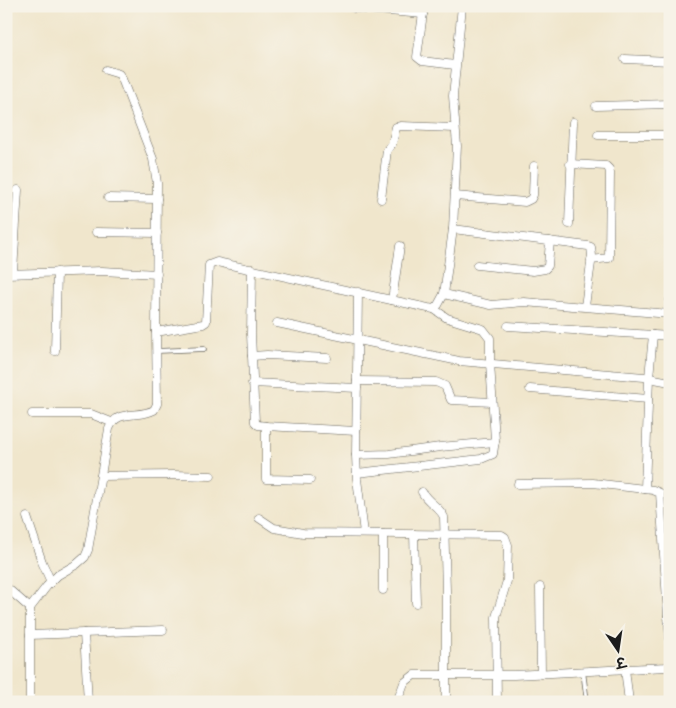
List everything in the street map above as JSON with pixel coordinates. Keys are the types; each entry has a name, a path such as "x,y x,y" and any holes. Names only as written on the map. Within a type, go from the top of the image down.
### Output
{"street":[{"path":"434,309 444,294 453,229 457,146 453,96 462,6"},
{"path":"354,8 424,10 417,57 422,61 455,65"},
{"path":"625,59 670,61"},
{"path":"30,702 30,608 51,582 85,558 112,422 121,416 141,414 154,410 157,404 157,182 153,160 122,79 119,74 106,70"},
{"path":"596,106 670,104"},
{"path":"569,224 573,122"},
{"path":"382,198 387,150 392,144 396,127 455,128"},
{"path":"598,135 670,135"},
{"path":"570,164 606,166 609,169 609,258 592,260"},
{"path":"455,196 525,202 533,195 534,166"},
{"path":"18,190 10,240 10,273 102,271 157,274"},
{"path":"108,198 157,199"},
{"path":"453,229 591,247 592,260 585,306"},
{"path":"96,232 157,233"},
{"path":"477,265 534,270 545,269 548,266 550,241"},
{"path":"392,300 400,246"},
{"path":"156,332 206,322 208,268 217,262 434,309 448,318 477,326 488,334 490,338 495,442 493,454 481,459 357,473"},
{"path":"252,269 252,383 255,422 258,425 266,426 356,430"},
{"path":"55,351 57,272"},
{"path":"358,292 356,455 364,533"},
{"path":"444,294 491,306 524,302 669,314 670,300"},
{"path":"277,323 459,361 649,377 670,382"},
{"path":"508,326 670,336"},
{"path":"645,489 649,377 653,335"},
{"path":"252,356 327,358"},
{"path":"252,383 357,384 436,382 444,386 451,400 492,402"},
{"path":"530,389 648,399"},
{"path":"32,414 91,414 112,422"},
{"path":"266,426 266,479 310,480"},
{"path":"356,455 390,454 440,446 495,442"},
{"path":"101,476 211,476"},
{"path":"518,484 593,484 645,489 660,493 662,499 662,539 670,640"},
{"path":"422,492 429,503 441,512 444,517 446,702"},
{"path":"27,516 42,562 51,582"},
{"path":"259,518 274,528 285,531 502,535 507,540 507,581 496,616 496,702"},
{"path":"383,590 384,534"},
{"path":"414,534 416,603"},
{"path":"6,587 30,608"},
{"path":"540,587 541,674"},
{"path":"30,635 163,630"},
{"path":"84,633 88,702"},
{"path":"396,702 404,683 414,674 541,674 666,667 670,664"},
{"path":"624,668 629,702"}],"lane":[{"path":"156,351 204,349"},
{"path":"583,671 587,702"}]}
